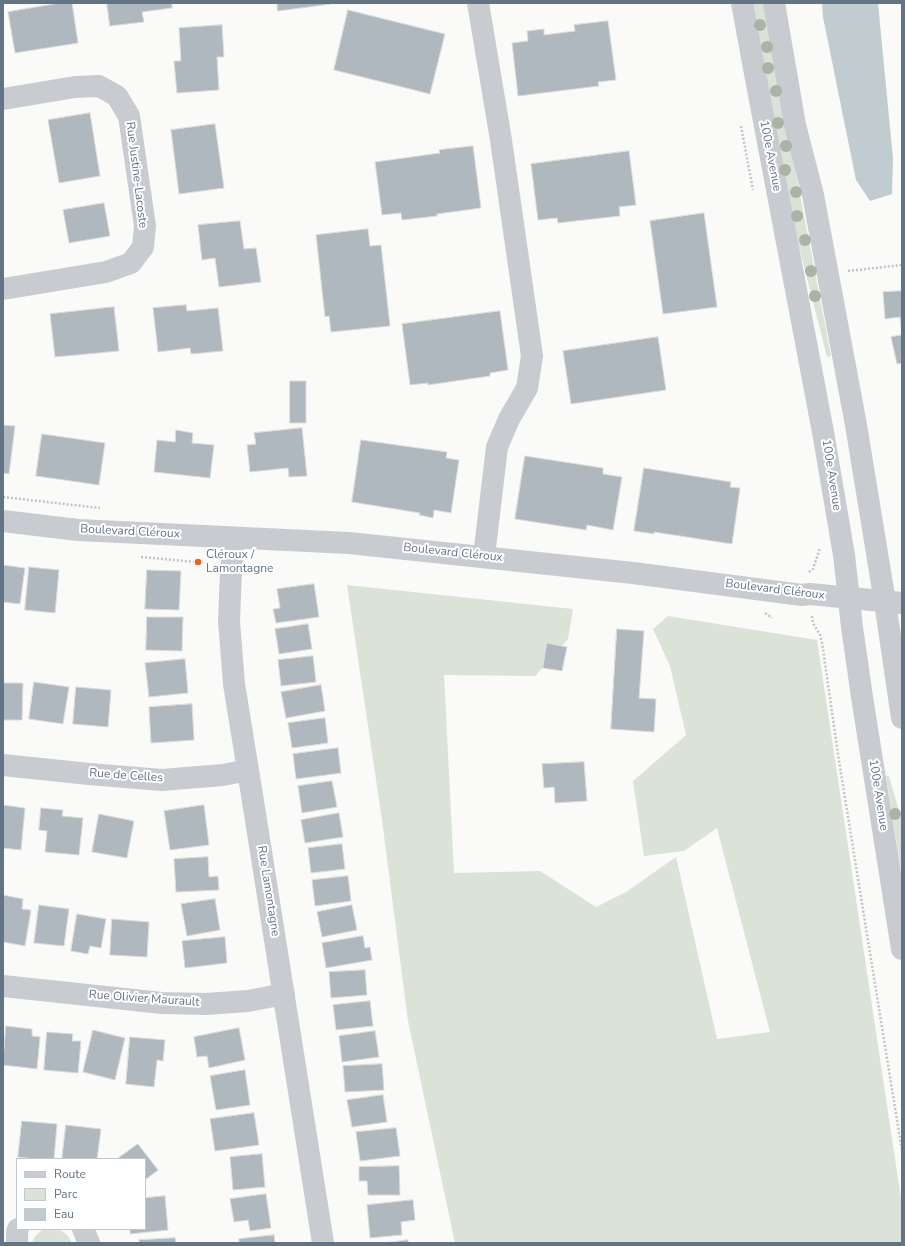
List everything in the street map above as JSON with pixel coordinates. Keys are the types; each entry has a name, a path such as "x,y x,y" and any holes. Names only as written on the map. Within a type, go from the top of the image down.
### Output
{"street":[{"path":"478,3 501,140 532,356 527,388 509,419 496,447 484,556"},
{"name":"100e Avenue","path":"742,3 823,432 844,555 862,697 902,949"},
{"path":"774,3 795,125 813,195 856,425 894,603 902,718"},
{"name":"Rue Justine-Lacoste","path":"3,99 75,87 99,86 117,96 129,116 144,226 143,247 131,263 106,272 3,288"},
{"name":"Boulevard Cléroux","path":"3,522 78,530 349,543 484,556 633,573 802,595 810,594 894,603"},
{"name":"Rue Lamontagne","path":"234,538 229,621 234,684 322,1243"},
{"name":"Rue de Celles","path":"3,765 162,780 223,775 248,770"},
{"name":"Rue Olivier Maurault","path":"3,986 162,1003 206,1004 248,1001 284,994"},
{"path":"16,1243 18,1230"},
{"path":"83,1230 89,1243"}],"path":[{"path":"845,271 902,266"},
{"path":"3,497 105,508"},
{"path":"813,623 822,642 840,769 902,1151"}],"green space":[{"path":"751,3 766,3 789,137 831,356 827,357 795,231"},
{"path":"347,585 573,609 568,639 535,676 444,675 454,873 540,871 596,907 626,892 676,857 717,1039 770,1032 717,828 684,851 644,856 633,781 686,735 670,666 653,629 668,616 817,640 902,1205 902,1243 455,1243 408,1021 382,820"},
{"path":"886,776 889,776 902,821 902,877"},
{"path":"43,1230 57,1230 67,1235 72,1243 32,1243 36,1235"}],"water":[{"path":"822,3 878,3 893,159 892,194 870,201 856,180 823,17"}],"building":[{"path":"60,3 72,3 78,43 15,53 8,12"},
{"path":"107,3 172,3 172,8 142,12 144,22 110,26"},
{"path":"277,3 330,3 331,4 278,11"},
{"path":"348,10 445,34 430,94 334,70"},
{"path":"608,21 616,80 598,82 599,86 518,96 512,43 528,41 527,31 544,29 544,35 575,31 574,25"},
{"path":"222,25 224,57 217,57 219,90 177,93 174,61 181,61 179,28"},
{"path":"90,113 100,176 59,183 48,120"},
{"path":"215,124 224,188 179,194 171,130"},
{"path":"473,146 481,208 437,214 437,216 402,220 401,213 382,215 375,162 440,153 439,150"},
{"path":"629,151 636,205 619,207 620,216 558,223 557,218 538,220 531,164"},
{"path":"104,203 110,236 69,243 63,210"},
{"path":"704,213 717,307 663,314 650,221"},
{"path":"240,221 244,249 256,248 261,282 219,287 215,258 202,260 198,225"},
{"path":"368,229 370,246 381,245 390,326 331,332 329,316 325,317 316,235"},
{"path":"902,291 901,327 900,317 885,319 883,292"},
{"path":"186,305 187,311 218,308 223,351 191,354 190,348 158,352 153,308"},
{"path":"114,307 119,351 55,357 50,314"},
{"path":"500,311 508,370 490,373 490,376 428,385 428,383 410,385 402,324"},
{"path":"902,335 902,363 897,364 891,337"},
{"path":"658,337 666,390 571,404 563,351"},
{"path":"290,381 306,381 306,423 290,423"},
{"path":"3,425 15,426 9,474 3,473"},
{"path":"302,428 307,476 289,477 288,468 250,472 247,445 256,444 254,433"},
{"path":"176,430 193,433 192,443 214,445 210,478 154,472 157,440 175,442"},
{"path":"42,434 105,443 99,485 36,476"},
{"path":"361,440 447,452 446,458 459,460 451,513 434,510 433,518 419,515 420,513 352,502"},
{"path":"525,456 603,468 603,474 622,477 613,530 587,525 586,530 515,519"},
{"path":"644,468 731,482 730,487 740,488 732,544 654,532 654,534 634,531"},
{"path":"3,565 25,568 20,604 3,602"},
{"path":"29,567 59,570 55,613 25,610"},
{"path":"147,570 181,571 179,610 145,609"},
{"path":"314,584 319,617 276,623 273,609 280,608 277,589"},
{"path":"147,617 183,617 182,651 146,650"},
{"path":"308,624 312,649 279,654 275,629"},
{"path":"617,629 644,631 639,698 656,699 654,732 611,729"},
{"path":"547,643 567,647 562,671 543,668"},
{"path":"313,656 316,682 281,686 278,660"},
{"path":"185,659 188,693 149,697 145,663"},
{"path":"34,682 69,687 63,724 29,719"},
{"path":"3,683 23,683 22,720 3,720"},
{"path":"321,685 325,711 286,718 281,692"},
{"path":"76,687 111,690 108,727 73,724"},
{"path":"192,704 194,740 151,743 149,707"},
{"path":"325,718 328,743 292,748 288,723"},
{"path":"338,748 341,773 296,779 293,754"},
{"path":"584,762 587,801 555,803 554,787 544,788 542,764"},
{"path":"332,781 337,807 302,813 298,786"},
{"path":"3,805 25,808 21,850 3,848"},
{"path":"204,805 209,845 170,850 164,811"},
{"path":"41,808 63,810 62,816 83,818 79,855 45,852 47,831 39,830"},
{"path":"339,813 343,837 305,843 301,820"},
{"path":"99,814 134,821 127,858 92,852"},
{"path":"342,844 345,869 311,873 308,848"},
{"path":"208,857 209,877 218,876 219,890 176,892 174,859"},
{"path":"348,876 351,901 315,906 312,880"},
{"path":"3,895 23,899 22,909 31,910 25,946 3,942"},
{"path":"215,899 220,930 187,936 181,904"},
{"path":"39,905 69,909 64,946 34,943"},
{"path":"352,905 357,930 322,937 317,912"},
{"path":"77,914 106,919 101,948 90,946 88,954 71,951"},
{"path":"112,919 149,922 147,957 110,955"},
{"path":"363,936 365,948 370,947 372,960 326,968 322,943"},
{"path":"225,937 227,963 185,968 182,941"},
{"path":"365,970 367,995 331,998 329,972"},
{"path":"370,1001 373,1026 336,1030 333,1005"},
{"path":"6,1026 32,1029 32,1036 40,1037 37,1069 3,1065"},
{"path":"239,1028 245,1060 209,1068 207,1056 197,1057 194,1037"},
{"path":"93,1030 125,1038 115,1080 83,1072"},
{"path":"375,1031 379,1057 342,1062 339,1036"},
{"path":"47,1032 73,1034 72,1041 81,1041 78,1073 44,1070"},
{"path":"130,1037 165,1040 163,1061 157,1060 154,1087 126,1084"},
{"path":"382,1064 384,1090 345,1092 343,1066"},
{"path":"245,1070 250,1105 216,1110 210,1076"},
{"path":"383,1095 387,1122 352,1127 347,1100"},
{"path":"254,1113 259,1145 215,1151 210,1119"},
{"path":"22,1121 57,1124 54,1158 18,1157"},
{"path":"66,1125 101,1129 97,1158 62,1158"},
{"path":"396,1128 400,1156 360,1161 356,1132"},
{"path":"138,1144 158,1170 146,1179 146,1158 118,1158"},
{"path":"262,1154 265,1187 233,1190 230,1157"},
{"path":"399,1166 400,1195 368,1195 367,1181 359,1181 359,1167"},
{"path":"266,1194 271,1228 250,1231 248,1220 234,1222 230,1199"},
{"path":"165,1196 168,1230 130,1234 130,1230 146,1230 146,1198"},
{"path":"413,1200 415,1220 401,1222 402,1235 370,1238 367,1205"},
{"path":"274,1235 275,1243 239,1243 239,1239"},
{"path":"175,1238 176,1243 139,1243 139,1240"},
{"path":"408,1240 408,1243 384,1243"}],"place":[{"name":"Cléroux / Lamontagne","path":"198,562"}]}
